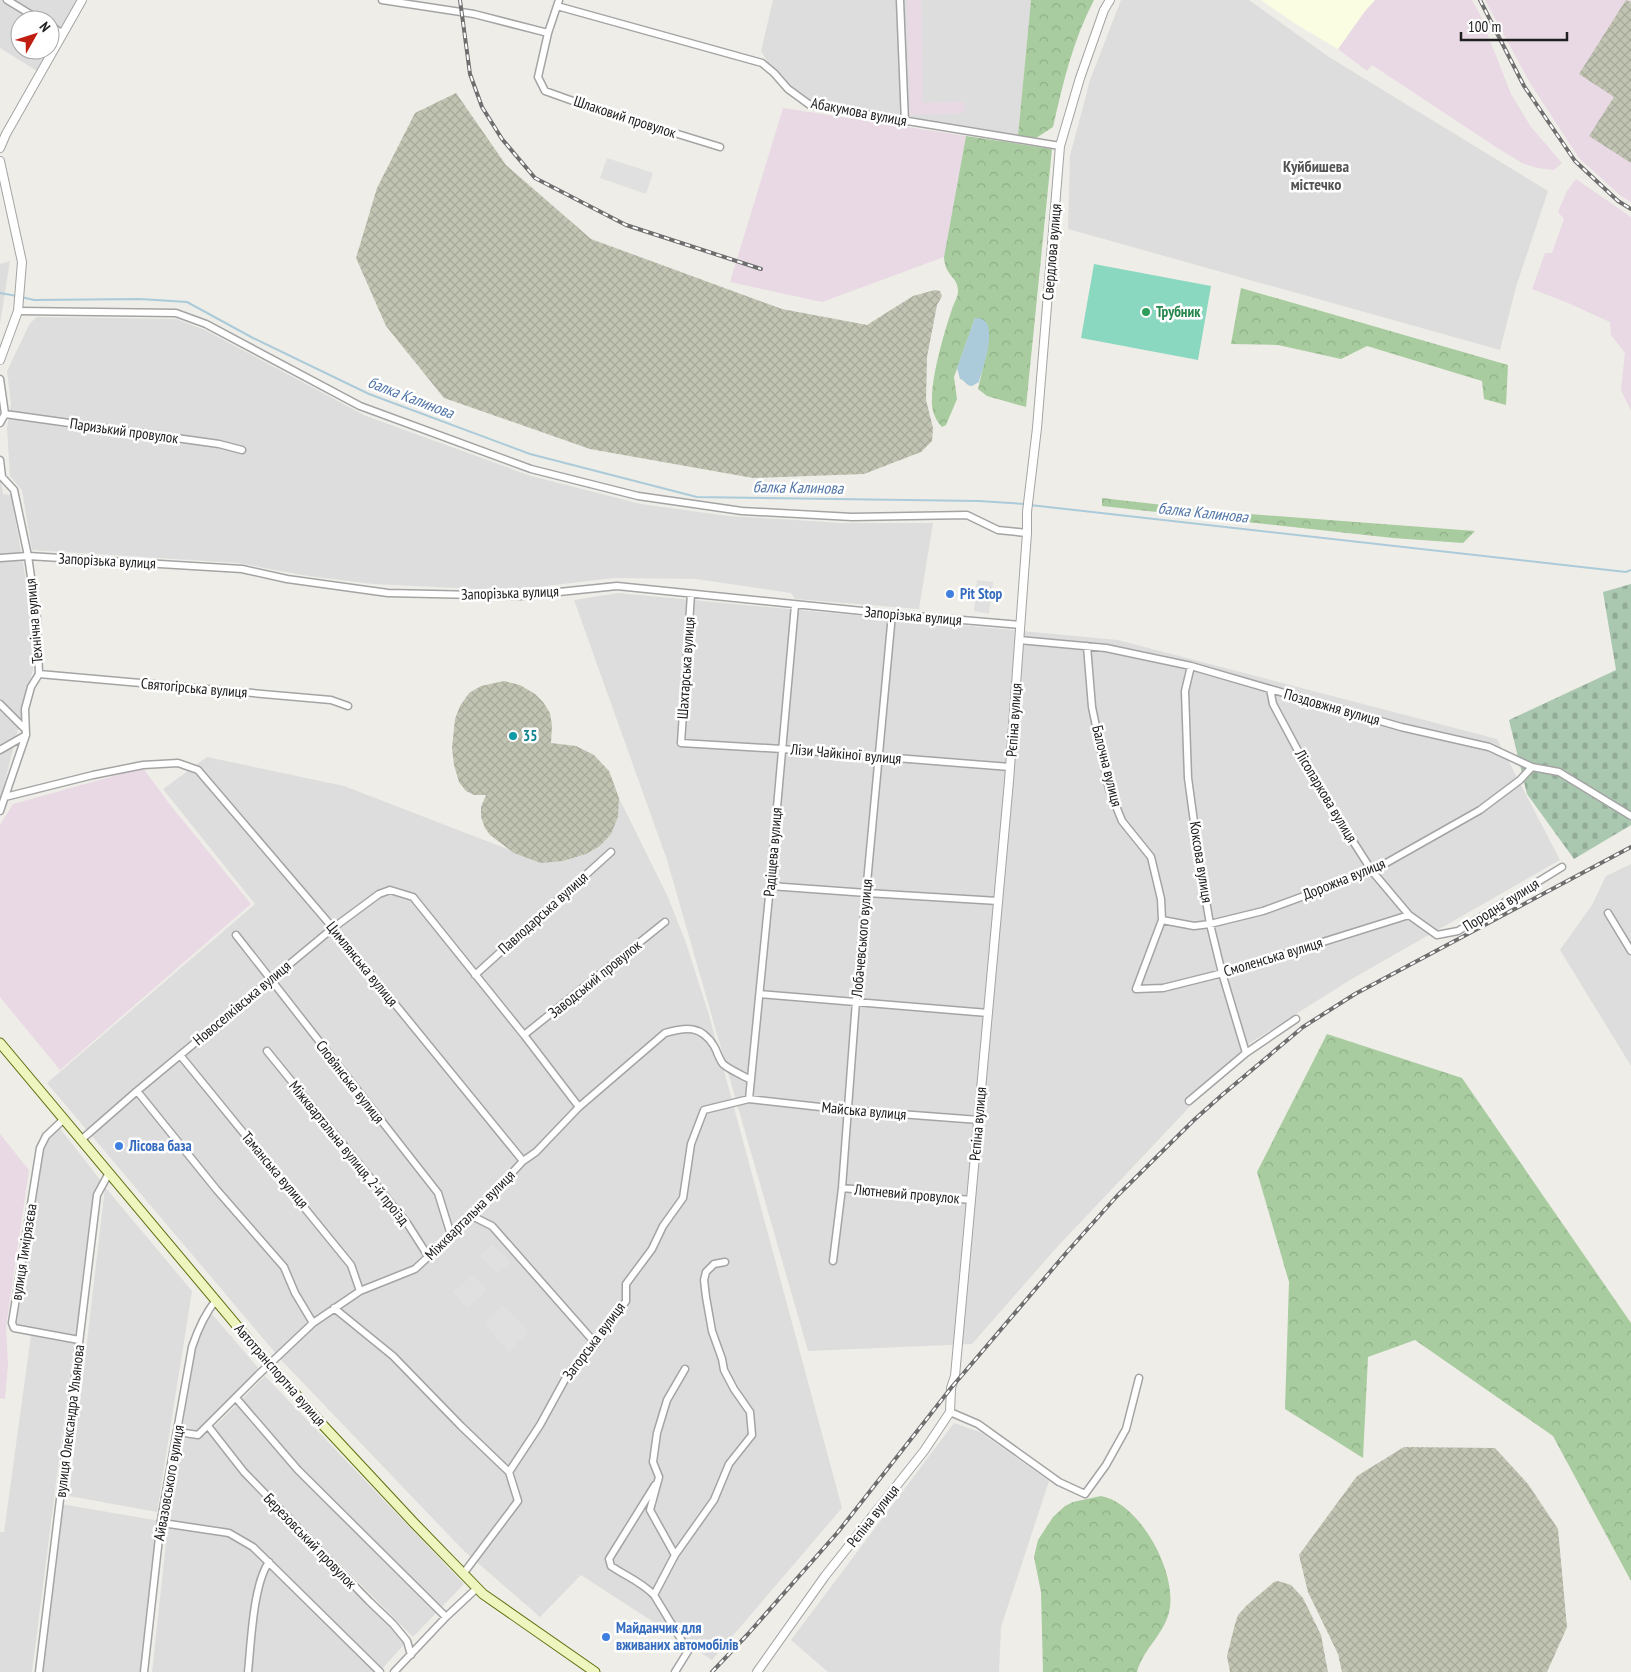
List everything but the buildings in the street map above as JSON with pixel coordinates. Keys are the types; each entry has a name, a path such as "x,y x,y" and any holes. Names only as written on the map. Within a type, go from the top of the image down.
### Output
{"main road":[{"name":"Автотранспортна вулиця","path":"0,1043 321,1423 463,1574 483,1594 595,1672"}],"street":[{"path":"7,0 24,10"},
{"path":"0,148 6,134 82,0"},
{"path":"382,0 474,14 548,33 558,3"},
{"path":"900,0 905,122"},
{"name":"Свердлова вулиця","path":"1027,512 1037,428 1060,146 1080,78 1104,10 1110,0"},
{"name":"Абакумова вулиця","path":"558,3 762,64 774,73 788,89 810,105 1060,146"},
{"name":"Шлаковий провулок","path":"548,33 538,77 545,90 587,106 720,147"},
{"path":"0,164 22,262 18,311 0,360"},
{"path":"18,311 176,313 206,324 360,406 531,469 638,496 742,511 852,517 967,515 998,530 1027,532"},
{"path":"0,379 5,414 0,423"},
{"name":"Паризький провулок","path":"5,414 200,441 242,450"},
{"name":"Технічна вулиця","path":"0,460 2,477 14,490 28,556 37,619 39,674 31,687 24,709 25,731 0,811"},
{"name":"Рєпіна вулиця","path":"758,1672 825,1576 924,1451 950,1412 951,1388 955,1376 1010,767 1027,512"},
{"name":"Запорізька вулиця","path":"0,558 28,556 242,569 287,579 388,593 520,596 617,586 1020,625"},
{"name":"Шахтарська вулиця","path":"681,743 691,594"},
{"name":"Радіщева вулиця","path":"749,1100 795,604"},
{"name":"Лобачевського вулиця","path":"833,1261 842,1188 856,1001 892,614"},
{"name":"Поздовжня вулиця","path":"1019,640 1106,648 1191,666 1402,727 1489,746 1532,767 1559,772 1631,816"},
{"name":"Балочна вулиця","path":"1088,646 1092,707 1109,789 1122,821 1151,857 1161,899 1162,920 1136,989"},
{"name":"Коксова вулиця","path":"1191,666 1185,691 1188,778 1210,924 1222,974 1246,1054"},
{"name":"Святогірська вулиця","path":"39,674 331,700 348,706"},
{"name":"Лісопаркова вулиця","path":"1270,689 1273,704 1312,777 1372,871 1409,915 1437,935"},
{"path":"0,704 25,731 0,750"},
{"name":"Лізи Чайкіної вулиця","path":"681,743 1010,767"},
{"name":"Цимлянська вулиця","path":"6,796 143,766 178,764 198,770 333,928 523,1161"},
{"name":"Дорожна вулиця","path":"1162,920 1194,926 1210,924 1263,911 1372,871 1480,810 1520,780 1532,767"},
{"name":"Павлодарська вулиця","path":"475,975 611,852"},
{"name":"Породна вулиця","path":"1437,935 1458,931 1562,867"},
{"path":"770,886 866,894 998,901"},
{"name":"Новоселківська вулиця","path":"81,1140 136,1091 333,928 379,894 390,890 413,897 475,975"},
{"path":"1608,913 1631,951"},
{"name":"Смоленська вулиця","path":"1136,989 1163,988 1222,974 1409,915"},
{"name":"Заводський провулок","path":"524,1035 665,922"},
{"name":"Слов’янська вулиця","path":"236,935 438,1193 451,1235"},
{"path":"475,975 579,1107"},
{"path":"760,994 988,1013"},
{"path":"1189,1101 1246,1054 1296,1019"},
{"name":"Міжквартальна вулиця","path":"178,1432 198,1435 313,1323 360,1291 415,1269 472,1216 523,1161 536,1152 579,1107 665,1033 690,1028 700,1032 708,1038 723,1063 751,1080"},
{"name":"Міжквартальна вулиця, 2-й проїзд","path":"267,1051 406,1223 428,1256"},
{"name":"Таманська вулиця","path":"180,1055 351,1265 360,1291"},
{"path":"136,1091 216,1189 284,1267 295,1293 313,1323"},
{"name":"Майська вулиця","path":"749,1100 978,1120"},
{"name":"Загорська вулиця","path":"509,1472 540,1425 569,1372 596,1344 626,1301 626,1284 652,1249 664,1226 683,1198 691,1144 704,1110 749,1100"},
{"name":"вулиця Тимірязєва","path":"64,1119 46,1136 40,1148 12,1323 14,1328 80,1340"},
{"name":"вулиця Олександра Ульянова","path":"39,1672 97,1194 108,1172"},
{"name":"Лютневий провулок","path":"842,1188 971,1200"},
{"path":"472,1216 492,1226 596,1344"},
{"path":"654,1595 675,1555 714,1500 729,1464 752,1435 750,1412 724,1370 712,1331 706,1297 704,1280 706,1272 714,1264 725,1262"},
{"name":"Айвазовського вулиця","path":"144,1672 161,1520 192,1347 198,1328 216,1300"},
{"path":"334,1308 393,1356 509,1472 518,1501 463,1574"},
{"path":"675,1555 650,1510 659,1477 653,1462 657,1433 667,1400 685,1369"},
{"path":"950,1412 978,1424 1059,1482 1085,1494 1106,1465 1126,1429 1139,1378"},
{"path":"236,1398 298,1470 446,1617"},
{"name":"Березовський провулок","path":"208,1426 244,1472 393,1624 407,1641 411,1655"},
{"path":"659,1477 609,1558 611,1566 625,1576 643,1584 654,1595 688,1651 675,1672"},
{"path":"161,1520 169,1524 229,1533 253,1547 380,1672"},
{"path":"248,1672 253,1622 260,1583 263,1570 269,1562"},
{"path":"394,1672 446,1617 477,1588"}],"shaded area":[{"path":"0,0 80,0 60,33 60,10 10,10 10,54 0,48"},
{"path":"773,0 1031,0 1018,139 810,105 774,73 761,51"},
{"path":"907,0 921,0 923,103 964,102 964,113 910,115"},
{"name":"Куйбишева містечко","path":"1121,0 1249,0 1329,57 1548,191 1516,287 1500,350 1068,229 1070,156 1090,80"},
{"path":"1261,0 1375,0 1338,49 1294,23"},
{"path":"1375,0 1472,0 1480,15 1511,94 1531,127 1562,163 1554,170 1537,168 1522,163 1372,65 1367,71 1338,49"},
{"path":"1485,0 1631,0 1631,202 1621,196 1579,158 1530,83"},
{"path":"1626,0 1631,2 1631,163 1589,136 1614,97 1579,74"},
{"path":"19,60 44,60 37,71"},
{"path":"456,93 506,165 591,239 782,309 867,325 913,296 935,290 940,291 942,296 937,305 927,357 926,400 933,428 932,441 921,452 864,474 753,478 590,449 444,398 386,326 356,258 377,188 415,113"},
{"path":"783,108 966,136 944,257 822,302 730,282"},
{"path":"607,158 653,173 646,194 600,178"},
{"path":"1576,179 1631,217 1631,411 1621,390 1625,353 1611,335 1610,322 1532,289 1545,253 1552,253 1564,219 1558,212 1567,191"},
{"path":"10,261 0,324 0,264"},
{"path":"37,317 176,319 205,330 366,416 531,476 641,504 728,516 843,523 933,523 919,609 795,599 791,593 696,579 614,578 521,589 477,589 373,584 308,576 238,563 32,550 22,490 10,476 7,428 11,404 7,371 30,323"},
{"path":"0,475 3,494 11,495 24,569 33,622 33,669 0,801"},
{"path":"977,580 993,582 989,614 974,611"},
{"path":"618,593 1118,640 1497,739 1560,860 1350,980 1250,1043 1058,1246 972,1344 808,1351 667,860 574,600"},
{"path":"504,681 520,685 535,694 543,702 550,713 552,726 551,743 576,746 594,755 609,771 619,798 618,817 611,834 600,846 586,854 563,861 541,863 514,853 490,835 485,828 481,817 481,807 486,795 474,795 466,791 459,782 452,748 455,719 460,706 469,693 481,686"},
{"path":"207,757 344,786 541,862 563,861 586,854 600,846 611,834 618,817 619,798 668,897 686,943 709,1015 842,1508 712,1660 581,1575 540,1617 464,1551 283,1362 47,1083 255,904 163,789"},
{"path":"143,768 171,806 251,904 60,1070 0,997 0,825 13,804"},
{"path":"1631,864 1631,1066 1560,950 1592,905 1606,876"},
{"path":"59,1127 101,1181 95,1194 79,1339 15,1327 13,1323 41,1148 47,1137"},
{"path":"0,1134 29,1170 6,1327 8,1364 5,1399 0,1398"},
{"path":"105,1187 192,1291 157,1512 69,1496"},
{"path":"492,1244 510,1262 498,1274 480,1256"},
{"path":"473,1275 487,1290 467,1308 453,1292"},
{"path":"503,1305 528,1331 509,1352 485,1325"},
{"path":"212,1314 260,1370 199,1432 194,1432 182,1427 198,1337 205,1322"},
{"path":"31,1335 74,1342 32,1672 0,1672 0,1532 4,1532"},
{"path":"265,1376 464,1584 413,1637 247,1470 214,1427"},
{"path":"954,1423 980,1432 1049,1481 1001,1627 999,1672 828,1672 791,1640"},
{"path":"208,1432 241,1475 406,1642 382,1669 253,1543 233,1532 165,1519 181,1435 198,1439"},
{"path":"1404,1447 1495,1448 1528,1484 1558,1529 1567,1627 1547,1672 1342,1672 1338,1654 1308,1592 1299,1555 1357,1476"},
{"path":"61,1504 160,1521 143,1672 40,1672"},
{"path":"167,1525 229,1535 253,1548 267,1562 261,1570 246,1672 152,1672"},
{"path":"269,1563 348,1646 376,1672 249,1672 254,1622 264,1571"},
{"path":"1278,1581 1291,1585 1303,1598 1321,1635 1328,1672 1230,1672 1227,1656 1238,1615 1274,1582"}],"green space":[{"path":"1031,0 1094,0 1074,46 1053,127 1036,138 1018,136"},
{"path":"966,136 1052,149 1026,407 987,396 978,389 988,346 975,318 954,377 957,399 946,425 942,427 935,418 933,410 933,389 942,341 958,293 956,282 947,269 944,257"},
{"name":"Трубник","path":"1094,264 1211,286 1198,360 1081,338"},
{"path":"1241,288 1508,365 1506,405 1484,399 1482,381 1367,346 1341,359 1278,345 1231,344"},
{"path":"1102,498 1224,512 1475,531 1463,543 1393,538 1102,506"},
{"path":"1631,584 1631,825 1574,859 1527,794 1509,720 1616,670 1603,592"},
{"path":"1327,1034 1462,1078 1631,1323 1631,1581 1553,1436 1415,1340 1368,1357 1363,1458 1285,1409 1289,1282 1257,1172"},
{"path":"1101,1496 1116,1502 1130,1512 1154,1544 1169,1582 1170,1600 1168,1616 1161,1631 1143,1657 1137,1672 1043,1672 1041,1592 1034,1557 1038,1540 1053,1517 1065,1506 1073,1502"}],"water":[{"path":"975,318 983,320 988,325 989,344 979,382 972,386 960,379 957,368"}],"waterway":[{"name":"балка Калинова","path":"0,293 17,296"},
{"name":"балка Калинова","path":"21,297 34,300 140,299 187,302 253,338 369,394 530,454 697,497 979,501 1025,504"},
{"name":"балка Калинова","path":"1030,505 1626,572 1631,570"}],"railway":[{"path":"460,0 470,74 482,107 502,139 535,178 626,225 761,269"},
{"path":"1480,0 1524,86 1575,161 1618,201 1631,209"},
{"path":"712,1672 838,1532 951,1388 1067,1252 1117,1196 1194,1120 1303,1027 1355,994 1631,847"}],"place":[{"name":"Трубник","path":"1146,312"},
{"name":"Pit Stop","path":"950,594"},
{"name":"35","path":"513,736"},
{"name":"Лісова база","path":"119,1146"},
{"name":"Майданчик для вживаних автомобілів","path":"606,1637"}],"district":[{"name":"Куйбишева містечко","path":"1316,175"}]}
